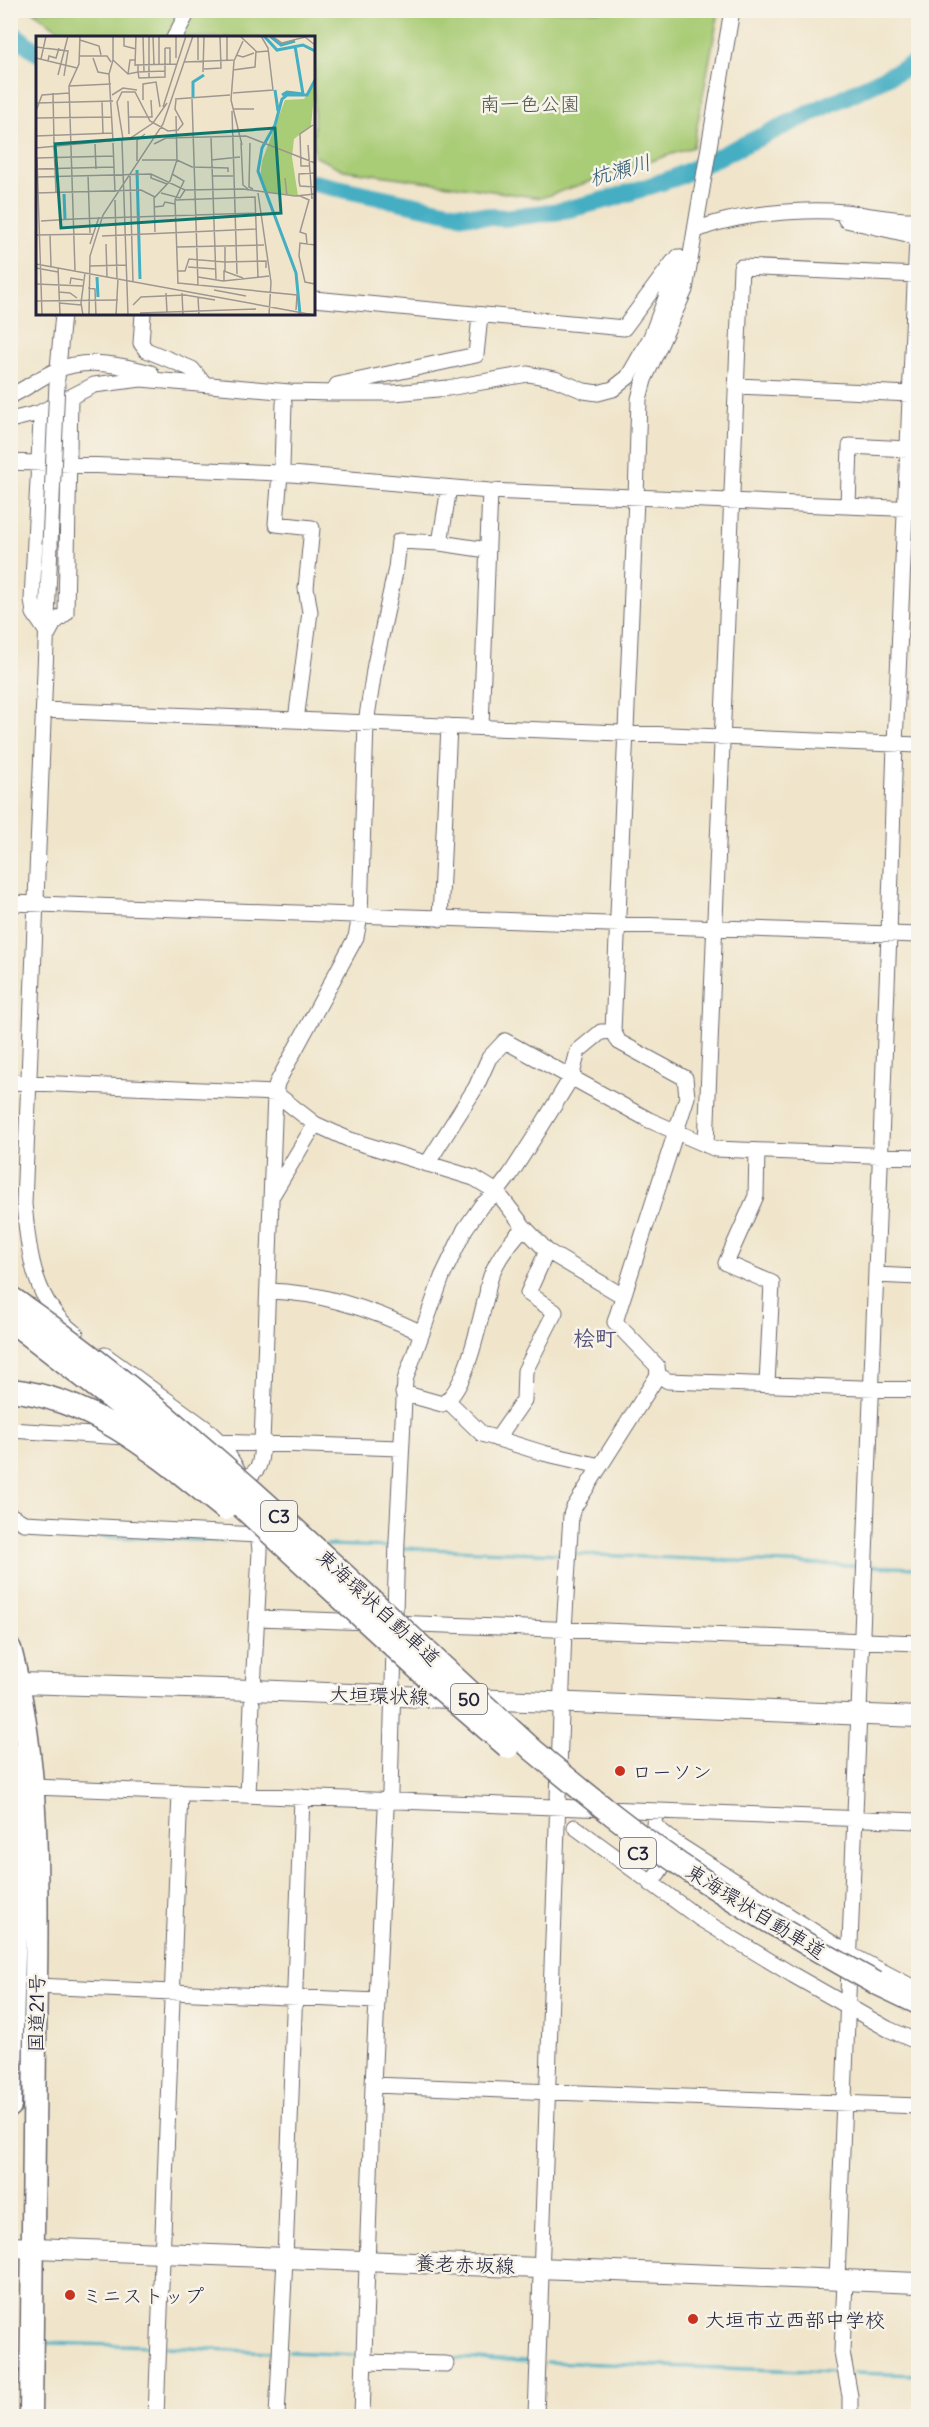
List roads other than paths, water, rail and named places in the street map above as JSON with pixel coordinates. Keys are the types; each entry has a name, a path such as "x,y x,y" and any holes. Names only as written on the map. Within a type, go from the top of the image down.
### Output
{"highway":[{"path":"10,1291 82,1349"},
{"name":"東海環状自動車道","path":"10,1298 82,1349 200,1445 533,1750 583,1791 699,1877 754,1913 876,1983"},
{"name":"東海環状自動車道","path":"10,1320 191,1460 429,1679 523,1761 639,1853 751,1923 817,1957 918,2003"},
{"path":"10,1390 44,1396 95,1415 146,1447 249,1528 429,1679"},
{"name":"国道21号","path":"10,1649 13,1684 26,1718 19,1787 10,2106"},
{"name":"国道21号","path":"10,1753 36,1849 36,1986 21,2248 32,2416"}],"main road":[{"name":"大垣環状線","path":"13,1684 252,1697 392,1696 918,1716"},
{"name":"養老赤坂線","path":"21,2248 918,2283"}],"street":[{"path":"175,36 189,10"},
{"path":"536,2416 564,1630 573,1509 658,1375 657,1366 615,1322 687,1096 685,1078 619,1042 613,1031 639,399 644,380 685,290 732,10"},
{"path":"842,212 846,220 907,234 917,240 908,449 912,508 895,744 890,934 844,2104 842,2352 850,2396 850,2416"},
{"path":"10,420 39,412 94,385 118,380 163,379 229,387 334,393 394,393 448,388 528,374 555,379 584,391 598,393 613,389 628,377 651,337 672,282 681,250 695,235 710,224 754,216 842,212 918,220"},
{"path":"315,299 624,328 678,257"},
{"path":"706,1145 741,267 917,275"},
{"path":"63,315 57,370 24,1204 30,1258 37,1284 50,1309 69,1329 174,1403 220,1442 244,1480 257,1514 258,1534 258,1618 248,1795"},
{"path":"143,315 141,343 146,350 192,369 204,384"},
{"path":"229,387 234,391 284,403 330,397 337,386 476,355 480,316"},
{"path":"10,396 57,370 78,364 101,363 124,366 154,374 163,379"},
{"path":"737,386 910,394"},
{"path":"48,634 54,623 66,613 70,397"},
{"path":"284,403 282,467 276,524 312,528 306,588 310,612 296,720"},
{"path":"39,412 41,421 32,600 34,613 48,634"},
{"path":"848,506 850,447 908,449"},
{"path":"10,462 280,473 490,492 912,508"},
{"path":"440,543 449,488"},
{"path":"481,727 490,492"},
{"path":"244,1480 260,1466 262,1443 275,1093 277,1083 356,937 360,916 366,723 375,664 396,568 399,541 440,543 487,550"},
{"path":"44,710 918,745"},
{"path":"440,919 449,726"},
{"path":"10,903 918,935"},
{"path":"362,2416 373,2085 386,1809 390,1792 397,1547 405,1380 455,1248 481,1206 497,1192 571,1078 578,1052 601,1032 613,1031"},
{"path":"427,1164 476,1086 489,1058 505,1041 676,1132 716,1149 918,1157"},
{"path":"10,1082 275,1093 315,1124 350,1140 474,1178 497,1192 524,1227 547,1251 624,1296"},
{"path":"271,1197 315,1124"},
{"path":"757,1151 756,1196 726,1263 772,1283 767,1384"},
{"path":"403,1393 429,1402 442,1404 448,1401 463,1378 487,1294 488,1282 506,1247 524,1227"},
{"path":"497,1439 524,1400 525,1371 555,1312 528,1293 547,1251"},
{"path":"876,1275 918,1277"},
{"path":"268,1291 289,1292 344,1303 384,1315 422,1333"},
{"path":"658,1375 668,1381 918,1390"},
{"path":"448,1401 482,1434 543,1453 600,1466"},
{"path":"10,1430 220,1442 401,1448"},
{"path":"10,1515 24,1523 258,1534"},
{"path":"258,1618 918,1643"},
{"path":"19,1787 918,1821"},
{"path":"156,2416 180,1792"},
{"path":"277,2416 302,1797"},
{"path":"655,1811 654,1825 677,1844 849,1954 918,1990"},
{"path":"575,1827 651,1884 732,1939 888,2029 918,2042"},
{"path":"651,1884 677,1844"},
{"path":"36,1986 294,1995 377,2001"},
{"path":"373,2085 918,2106"},
{"path":"364,2362 446,2364"}],"waterway":[{"name":"杭瀬川","path":"10,31 36,51"},
{"name":"杭瀬川","path":"315,183 458,214 504,218 561,211 613,198 674,178 918,62"},
{"path":"10,1529 29,1534 224,1541"},
{"path":"327,1545 392,1547"},
{"path":"402,1548 563,1554"},
{"path":"573,1554 860,1566"},
{"path":"869,1566 918,1568"},
{"path":"48,2343 150,2346"},
{"path":"166,2347 272,2352"},
{"path":"289,2352 356,2355"},
{"path":"449,2358 529,2361"},
{"path":"547,2362 835,2372"},
{"path":"854,2373 918,2375"}],"place":[{"name":"ローソン","path":"620,1771"},
{"name":"ミニストップ","path":"70,2295"},
{"name":"大垣市立西部中学校","path":"693,2319"}],"district":[{"name":"桧町","path":"595,1338"}],"park label":[{"name":"南一色公園","path":"530,103"}]}
